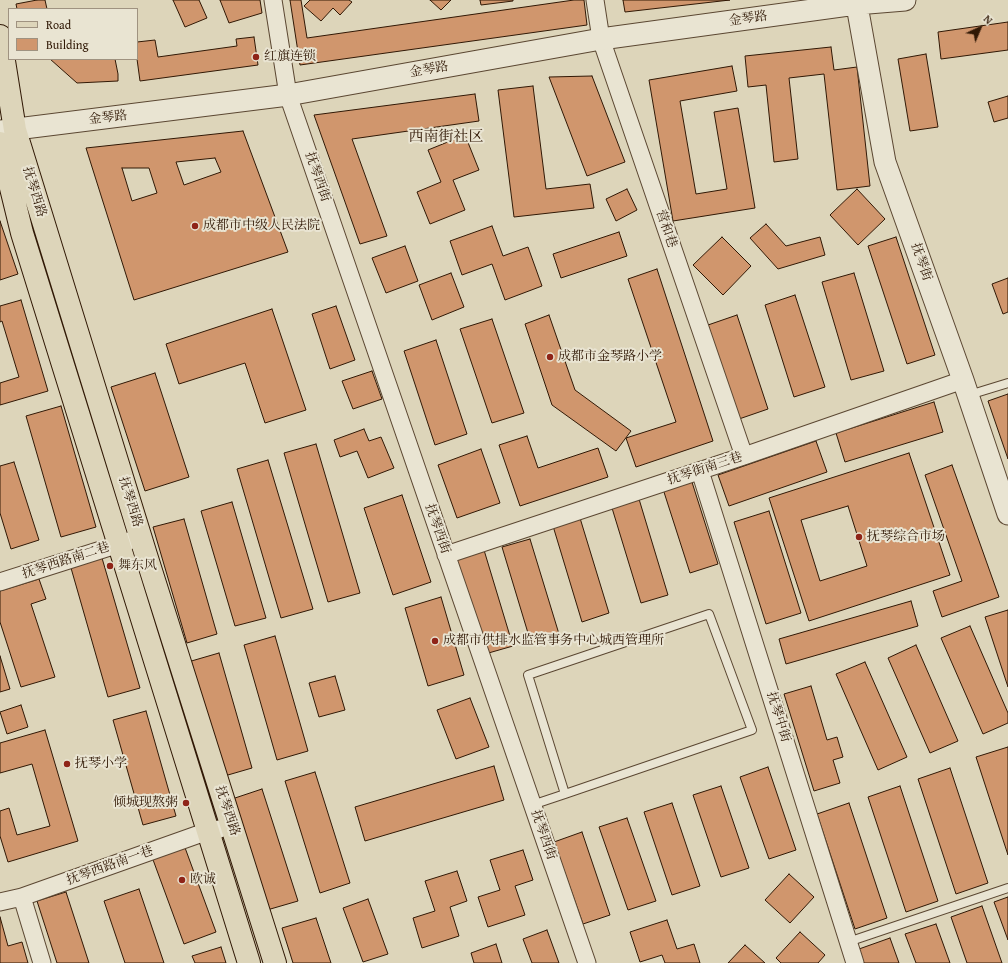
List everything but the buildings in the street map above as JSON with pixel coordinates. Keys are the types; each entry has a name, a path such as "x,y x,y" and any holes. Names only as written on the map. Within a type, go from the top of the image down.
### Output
{"main road":[{"name":"抚琴西路","path":"0,36 5,135 22,233 125,542 214,830 249,963"},
{"name":"抚琴西路","path":"5,135 148,563 275,963"}],"street":[{"name":"抚琴西街","path":"273,0 288,95 587,963"},
{"name":"营和巷","path":"595,0 601,39 744,456"},
{"name":"金琴路","path":"5,135 288,95 601,39 856,2 905,0"},
{"name":"抚琴街","path":"856,2 886,162 1008,514"},
{"name":"抚琴街南三巷","path":"446,554 700,470 965,388"},
{"name":"抚琴中街","path":"700,470 855,963"},
{"name":"抚琴西路南二巷","path":"0,582 125,542"},
{"name":"抚琴西路南一巷","path":"0,902 22,897 214,830"},
{"path":"22,897 42,963"}],"lane":[{"path":"965,388 1008,383"},
{"path":"532,805 565,794 752,730 709,614 528,675 565,794"},
{"path":"848,942 1008,888"}],"place":[{"name":"红旗连锁","path":"256,57"},
{"name":"成都市中级人民法院","path":"195,226"},
{"name":"成都市金琴路小学","path":"550,357"},
{"name":"抚琴综合市场","path":"859,537"},
{"name":"舞东风","path":"110,566"},
{"name":"成都市供排水监管事务中心城西管理所","path":"435,641"},
{"name":"抚琴小学","path":"67,764"},
{"name":"倾城现熬粥","path":"186,803"},
{"name":"欧诚","path":"182,880"}],"district":[{"name":"西南街社区","path":"446,137"}]}
